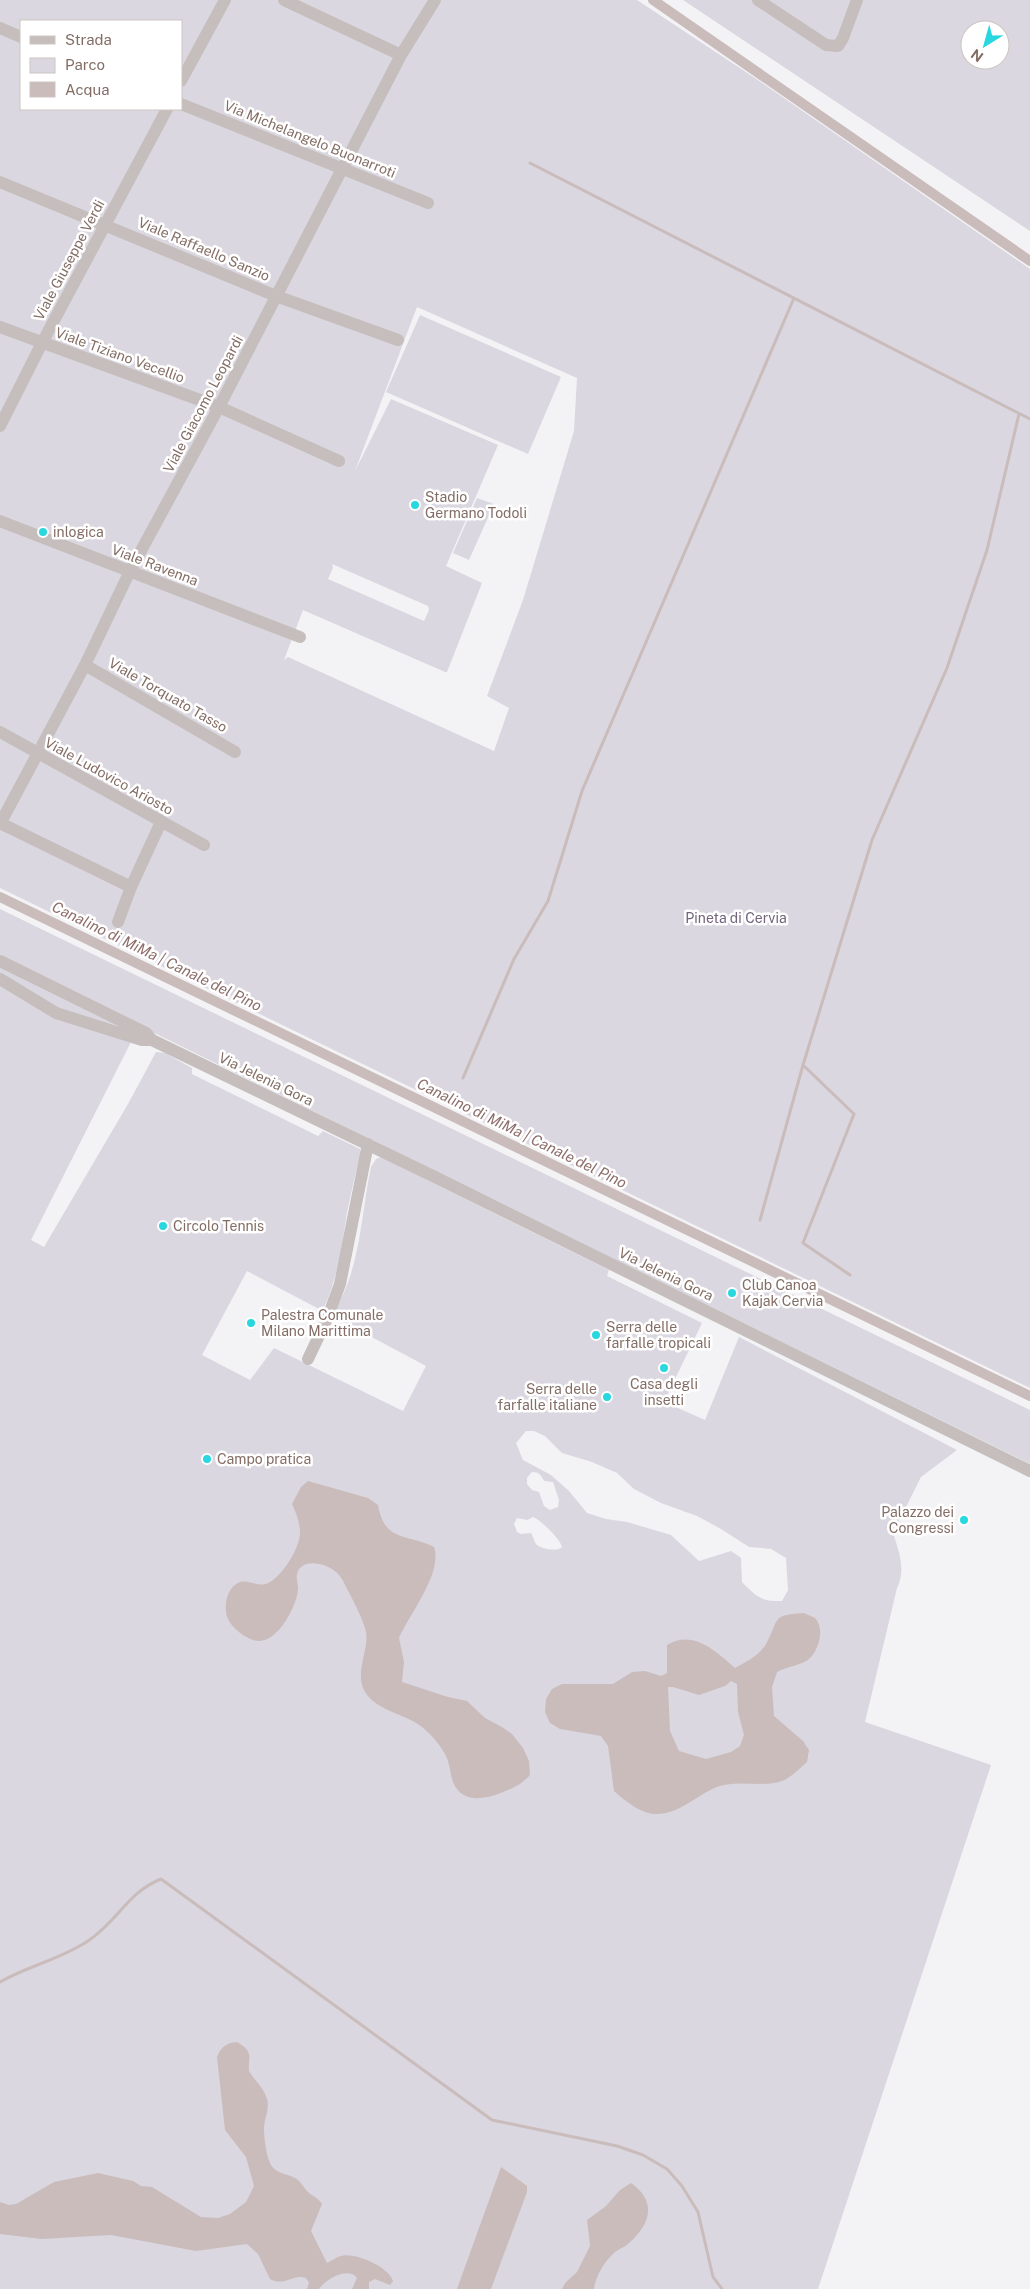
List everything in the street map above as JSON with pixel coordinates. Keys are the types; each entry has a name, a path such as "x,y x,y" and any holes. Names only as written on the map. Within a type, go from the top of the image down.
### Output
{"street":[{"path":"182,79 225,0"},
{"path":"284,0 401,54"},
{"name":"Viale Giacomo Leopardi","path":"0,823 36,753 86,664 130,571 219,407 401,54 435,0"},
{"path":"758,0 826,45 838,46 858,0"},
{"path":"0,28 20,37"},
{"name":"Via Michelangelo Buonarroti","path":"182,104 428,203"},
{"name":"Viale Giuseppe Verdi","path":"0,426 42,343 166,110"},
{"name":"Viale Raffaello Sanzio","path":"0,182 276,296 398,340"},
{"name":"Viale Tiziano Vecellio","path":"0,327 219,407 339,461"},
{"name":"Viale Ravenna","path":"0,521 300,637"},
{"name":"Viale Torquato Tasso","path":"86,664 235,752"},
{"name":"Viale Ludovico Ariosto","path":"0,732 204,845"},
{"path":"118,922 131,887 161,822"},
{"path":"0,823 131,887"},
{"name":"Via Jelenia Gora","path":"0,961 146,1033 152,1040 368,1144 1030,1471"},
{"name":"Via Jelenia Gora","path":"0,980 56,1014 142,1040 152,1040"},
{"path":"308,1359 327,1319 340,1284 368,1144"}],"green space":[{"name":"Pineta di Cervia","path":"0,0 637,0 755,78 1030,269 1030,1388 0,888","holes":["417,307 577,378 574,431 523,600 487,696 509,708 494,751 288,657 284,660 303,610 447,672 482,583 446,566 498,445 391,399 355,471","332,564 428,606 429,610 424,621 328,579 333,568"]},
{"path":"683,0 1030,0 1030,231"},
{"path":"420,315 561,377 528,454 386,392"},
{"path":"477,498 494,504 469,560 453,553"},
{"path":"0,909 1030,1410 1030,1464 0,957"},
{"path":"0,966 138,1032 54,1007 0,976"},
{"path":"0,984 131,1042 31,1240 44,1247 128,1104 156,1052 165,1053 192,1068 192,1074 318,1136 323,1131 360,1149 361,1152 339,1261 324,1307 321,1310 247,1271 202,1355 250,1380 274,1348 403,1411 426,1366 334,1317 356,1257 371,1167 376,1159 381,1157 609,1270 607,1276 702,1323 664,1402 705,1420 739,1337 957,1450 921,1477 893,1533 901,1560 900,1581 865,1722 991,1765 818,2289 0,2289","holes":["526,1431 534,1431 545,1436 562,1453 592,1462 617,1473 634,1489 661,1503 697,1516 749,1547 771,1549 786,1558 788,1590 782,1601 764,1599 747,1587 742,1582 741,1558 731,1551 699,1561 671,1535 587,1513 569,1491 551,1475 523,1460 516,1443","532,1472 540,1474 544,1481 553,1482 559,1500 558,1507 550,1510 544,1506 539,1492 532,1490 527,1484 527,1478","533,1517 541,1522 554,1535 562,1547 553,1550 541,1547 536,1544 531,1533 521,1534 517,1532 514,1524 517,1518 527,1520"]}],"water":[{"path":"308,1481 368,1498 378,1505 381,1517 391,1531 434,1547 434,1569 430,1581 399,1638 404,1662 402,1682 467,1701 485,1718 512,1734 523,1748 529,1761 530,1775 519,1785 485,1797 472,1798 466,1796 457,1789 453,1782 446,1756 433,1737 415,1722 382,1707 368,1696 361,1681 366,1645 365,1627 343,1581 337,1573 327,1566 315,1563 304,1565 299,1569 297,1574 297,1597 294,1606 277,1632 269,1638 261,1641 253,1640 232,1626 228,1619 226,1604 232,1588 240,1582 266,1584 272,1581 289,1562 297,1547 300,1533 299,1521 292,1504 301,1487"},
{"path":"804,1613 815,1618 820,1628 820,1639 816,1650 807,1661 777,1672 772,1687 774,1716 803,1741 809,1750 807,1762 785,1780 766,1784 742,1783 725,1785 717,1787 672,1811 649,1813 632,1806 614,1791 608,1746 601,1736 560,1729 550,1723 545,1712 546,1699 552,1689 562,1684 613,1684 632,1672 645,1671 661,1676 667,1673 667,1645 677,1641 695,1641 704,1644 735,1668 760,1652 766,1644 775,1624 781,1617","holes":["731,1681 737,1684 738,1712 744,1735 740,1746 731,1752 706,1759 679,1751 670,1731 668,1687 699,1695 725,1686"]},
{"path":"237,2042 248,2051 249,2071 264,2091 267,2099 268,2106 264,2133 266,2151 272,2167 297,2179 322,2204 311,2231 327,2263 335,2258 347,2255 363,2258 378,2266 390,2276 393,2281 390,2285 375,2279 369,2282 369,2289 352,2289 357,2278 348,2273 337,2275 319,2289 307,2289 309,2283 306,2278 302,2277 280,2282 275,2281 270,2279 258,2254 247,2244 196,2251 111,2235 42,2239 0,2234 0,2202 9,2205 16,2204 54,2182 98,2173 133,2181 141,2186 152,2187 201,2217 218,2218 230,2214 246,2202 254,2186 246,2157 225,2130 217,2057 224,2046"},
{"path":"501,2167 527,2186 527,2192 491,2289 457,2289"},
{"path":"631,2183 640,2190 648,2206 648,2214 642,2229 636,2237 615,2252 606,2262 600,2270 594,2289 562,2289 565,2283 577,2272 590,2246 587,2220 606,2206 620,2190"}],"waterway":[{"path":"653,0 1030,261"},
{"path":"530,163 1030,419"},
{"path":"463,1078 514,959 548,901 582,791 794,298"},
{"path":"760,1220 803,1065 872,840 947,668 987,550 1019,414"},
{"name":"Canalino di MiMa | Canale del Pino","path":"0,897 1030,1396"},
{"path":"803,1065 854,1114 803,1243 850,1275"},
{"path":"0,1982 67,1953 88,1941 107,1925 140,1891 161,1879 492,2120 617,2146 643,2155 667,2169 682,2186 698,2212 713,2277 722,2289"}],"place":[{"name":"Stadio Germano Todoli","path":"415,505"},
{"name":"inlogica","path":"43,532"},
{"name":"Circolo Tennis","path":"163,1226"},
{"name":"Club Canoa Kajak Cervia","path":"732,1293"},
{"name":"Palestra Comunale Milano Marittima","path":"251,1323"},
{"name":"Serra delle farfalle tropicali","path":"596,1335"},
{"name":"Casa degli insetti","path":"664,1368"},
{"name":"Serra delle farfalle italiane","path":"607,1397"},
{"name":"Campo pratica","path":"207,1459"},
{"name":"Palazzo dei Congressi","path":"964,1520"}]}
